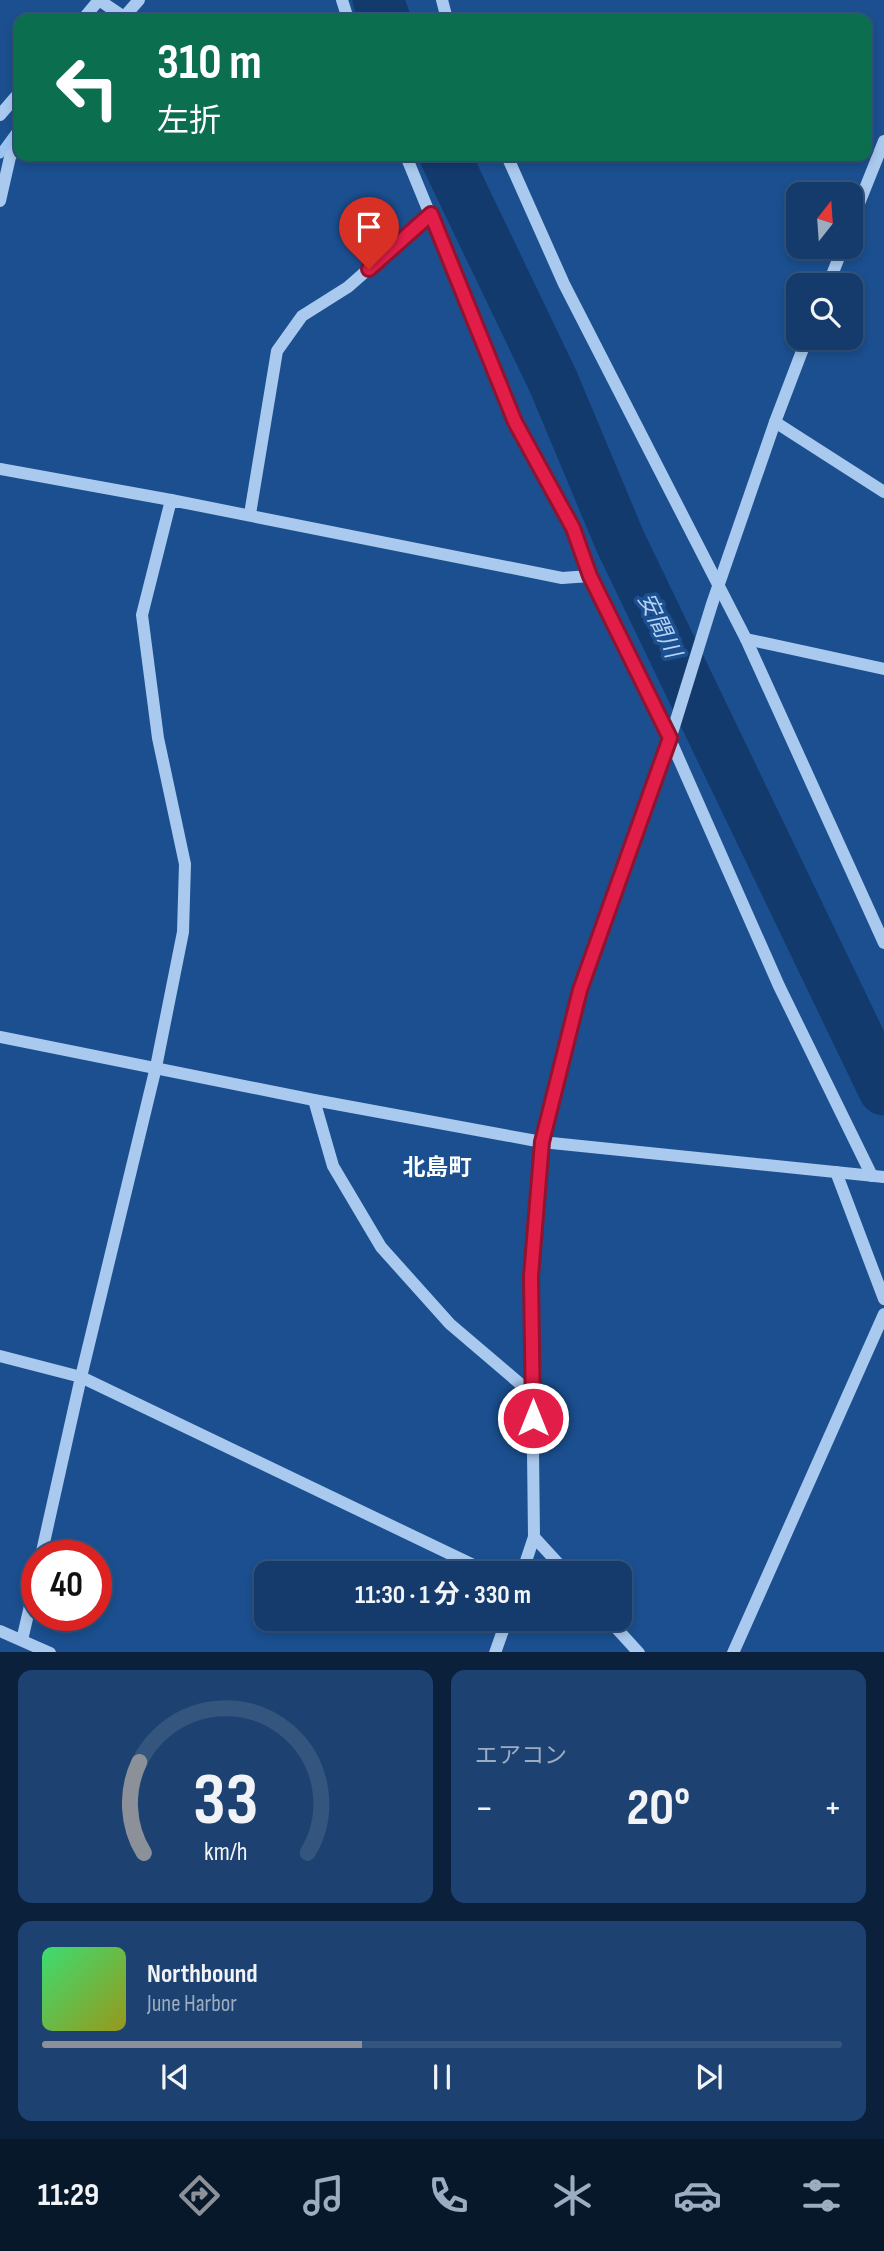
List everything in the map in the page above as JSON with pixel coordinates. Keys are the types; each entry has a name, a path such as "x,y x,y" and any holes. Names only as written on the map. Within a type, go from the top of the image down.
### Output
{"street":[{"path":"87,14 98,0 117,14"},
{"path":"127,14 139,0"},
{"path":"0,115 14,99"},
{"path":"863,194 884,141"},
{"path":"0,201 10,157 14,152"},
{"path":"408,161 515,422 573,528 590,576 671,737 779,986 877,1177"},
{"path":"509,161 564,284 746,639 878,918 884,943"},
{"path":"870,176 884,180"},
{"path":"250,514 277,351 302,316 348,287 431,214"},
{"path":"526,1561 534,1537 531,1276 542,1142 580,990 671,737 712,604 802,350"},
{"path":"775,422 884,492"},
{"path":"0,469 250,514 562,578 590,576"},
{"path":"45,1540 156,1067 183,932 184,864 158,738 142,615 171,500"},
{"path":"746,639 884,669"},
{"path":"0,1037 314,1100 542,1142 877,1177"},
{"path":"314,1100 333,1166 381,1247 450,1324 533,1394"},
{"path":"836,1172 884,1299"},
{"path":"733,1652 884,1314"},
{"path":"0,1356 81,1377 465,1561"},
{"path":"534,1537 555,1561"},
{"path":"0,1631 48,1652"},
{"path":"22,1640 24,1631"},
{"path":"495,1652 503,1631"},
{"path":"619,1631 638,1652"}],"waterway":[{"name":"安間川","path":"378,0 383,14"},
{"path":"0,154 14,135"},
{"name":"安間川","path":"447,161 553,381 620,541 884,1090"}],"district":[{"name":"北島町","path":"437,1167"}],"route":[{"path":"369,269 431,214 515,422 573,528 590,576 670,738 580,990 542,1142 531,1276 533,1418"}]}
